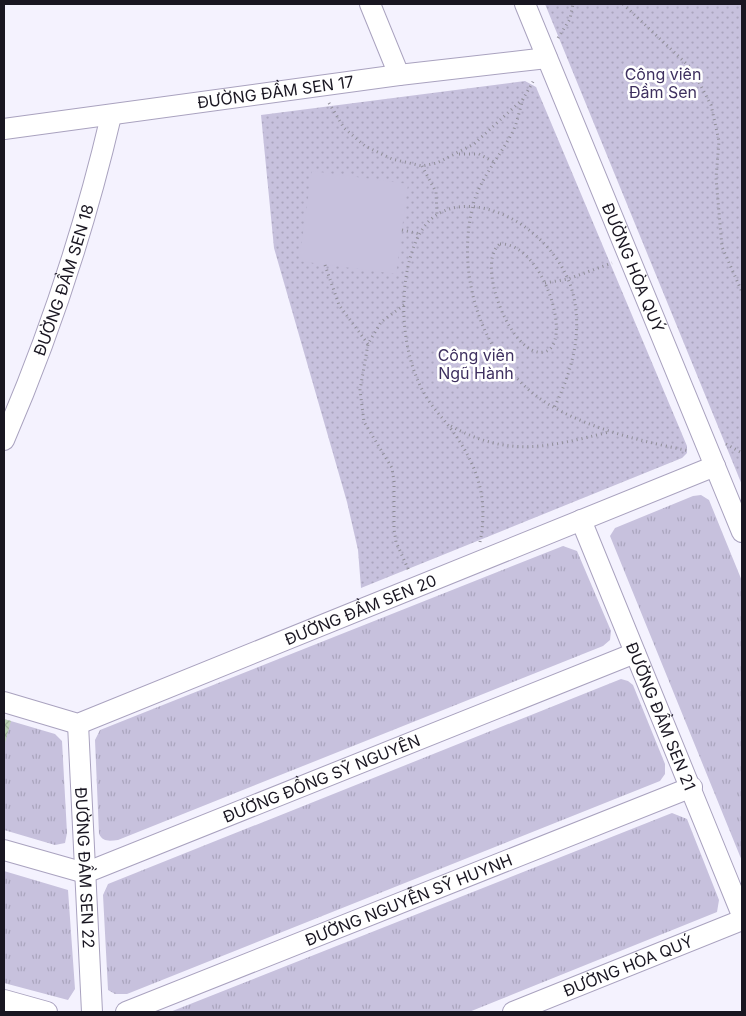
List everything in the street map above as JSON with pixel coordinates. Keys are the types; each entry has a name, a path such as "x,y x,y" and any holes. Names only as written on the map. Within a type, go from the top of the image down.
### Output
{"street":[{"path":"370,4 398,75"},
{"name":"ĐƯỜNG HÒA QUÝ","path":"525,4 551,51 742,532"},
{"name":"ĐƯỜNG ĐẦM SEN 17","path":"4,129 111,116 551,51"},
{"name":"ĐƯỜNG ĐẦM SEN 18","path":"4,440 28,384 59,300 94,187 111,116"},
{"name":"ĐƯỜNG ĐẦM SEN 20","path":"78,724 715,466"},
{"name":"ĐƯỜNG ĐẦM SEN 21","path":"581,520 692,787 742,915"},
{"name":"ĐƯỜNG ĐỒNG SỸ NGUYÊN","path":"85,874 635,653"},
{"path":"4,702 78,724"},
{"name":"ĐƯỜNG ĐẦM SEN 22","path":"78,724 92,1012"},
{"name":"ĐƯỜNG NGUYỄN SỸ HUYNH","path":"126,1012 692,787"},
{"path":"4,850 85,874"},
{"name":"ĐƯỜNG HÒA QUÝ","path":"513,1012 742,920"},
{"path":"4,1000 47,1012"}],"path":[{"path":"551,51 570,19 573,4"},
{"path":"623,4 692,69 711,105 719,141 716,178 722,247 742,292"},
{"path":"329,102 344,128 365,146 392,159 422,166 456,154 484,136 522,99 534,80"},
{"path":"522,99 512,134 494,162 473,205 469,228 469,270 478,314 488,336 516,378 534,395 554,408 611,431 692,452"},
{"path":"456,154 479,154 494,162"},
{"path":"422,166 436,192 437,214"},
{"path":"479,547 484,519 481,482 474,465 424,393 414,372 405,328 404,305 412,256 425,225 447,208 473,205 498,212 535,234 560,264 568,279 576,316 576,343 569,373 554,408"},
{"path":"402,230 420,234"},
{"path":"505,244 525,254 540,273 545,283 556,316 555,334 550,350 536,352 519,338 509,326 496,298 492,267 496,247 505,244"},
{"path":"545,283 568,279 615,262"},
{"path":"325,265 338,305 368,344"},
{"path":"404,305 381,322 368,344 360,390 360,407 370,436 392,468 396,542 411,575"},
{"path":"448,425 484,442 515,448 546,447 611,431"},
{"path":"719,440 742,453"}],"green space":[{"name":"Công viên Đầm Sen","path":"545,4 742,4 742,485"},
{"name":"Công viên Ngũ Hành","path":"525,81 536,87 687,446 687,453 682,458 361,588 358,550 347,502 274,248 261,115"},
{"path":"312,171 408,184 396,274 299,261"},
{"path":"701,495 709,500 742,581 742,861 610,536 615,528 693,496"},
{"path":"563,546 577,551 611,631 610,640 603,646 118,840 107,840 99,834 95,740 100,730"},
{"path":"621,679 633,685 665,764 665,774 660,781 127,994 115,994 108,990 103,895 108,884"},
{"path":"4,719 55,734 62,741 67,833 65,843 55,845 4,830"},
{"path":"672,813 687,819 719,900 717,912 469,1012 170,1012"},
{"path":"4,871 68,890 75,989 68,1000 4,983"}],"building":[{"path":"4,719 11,721 4,746"}]}
